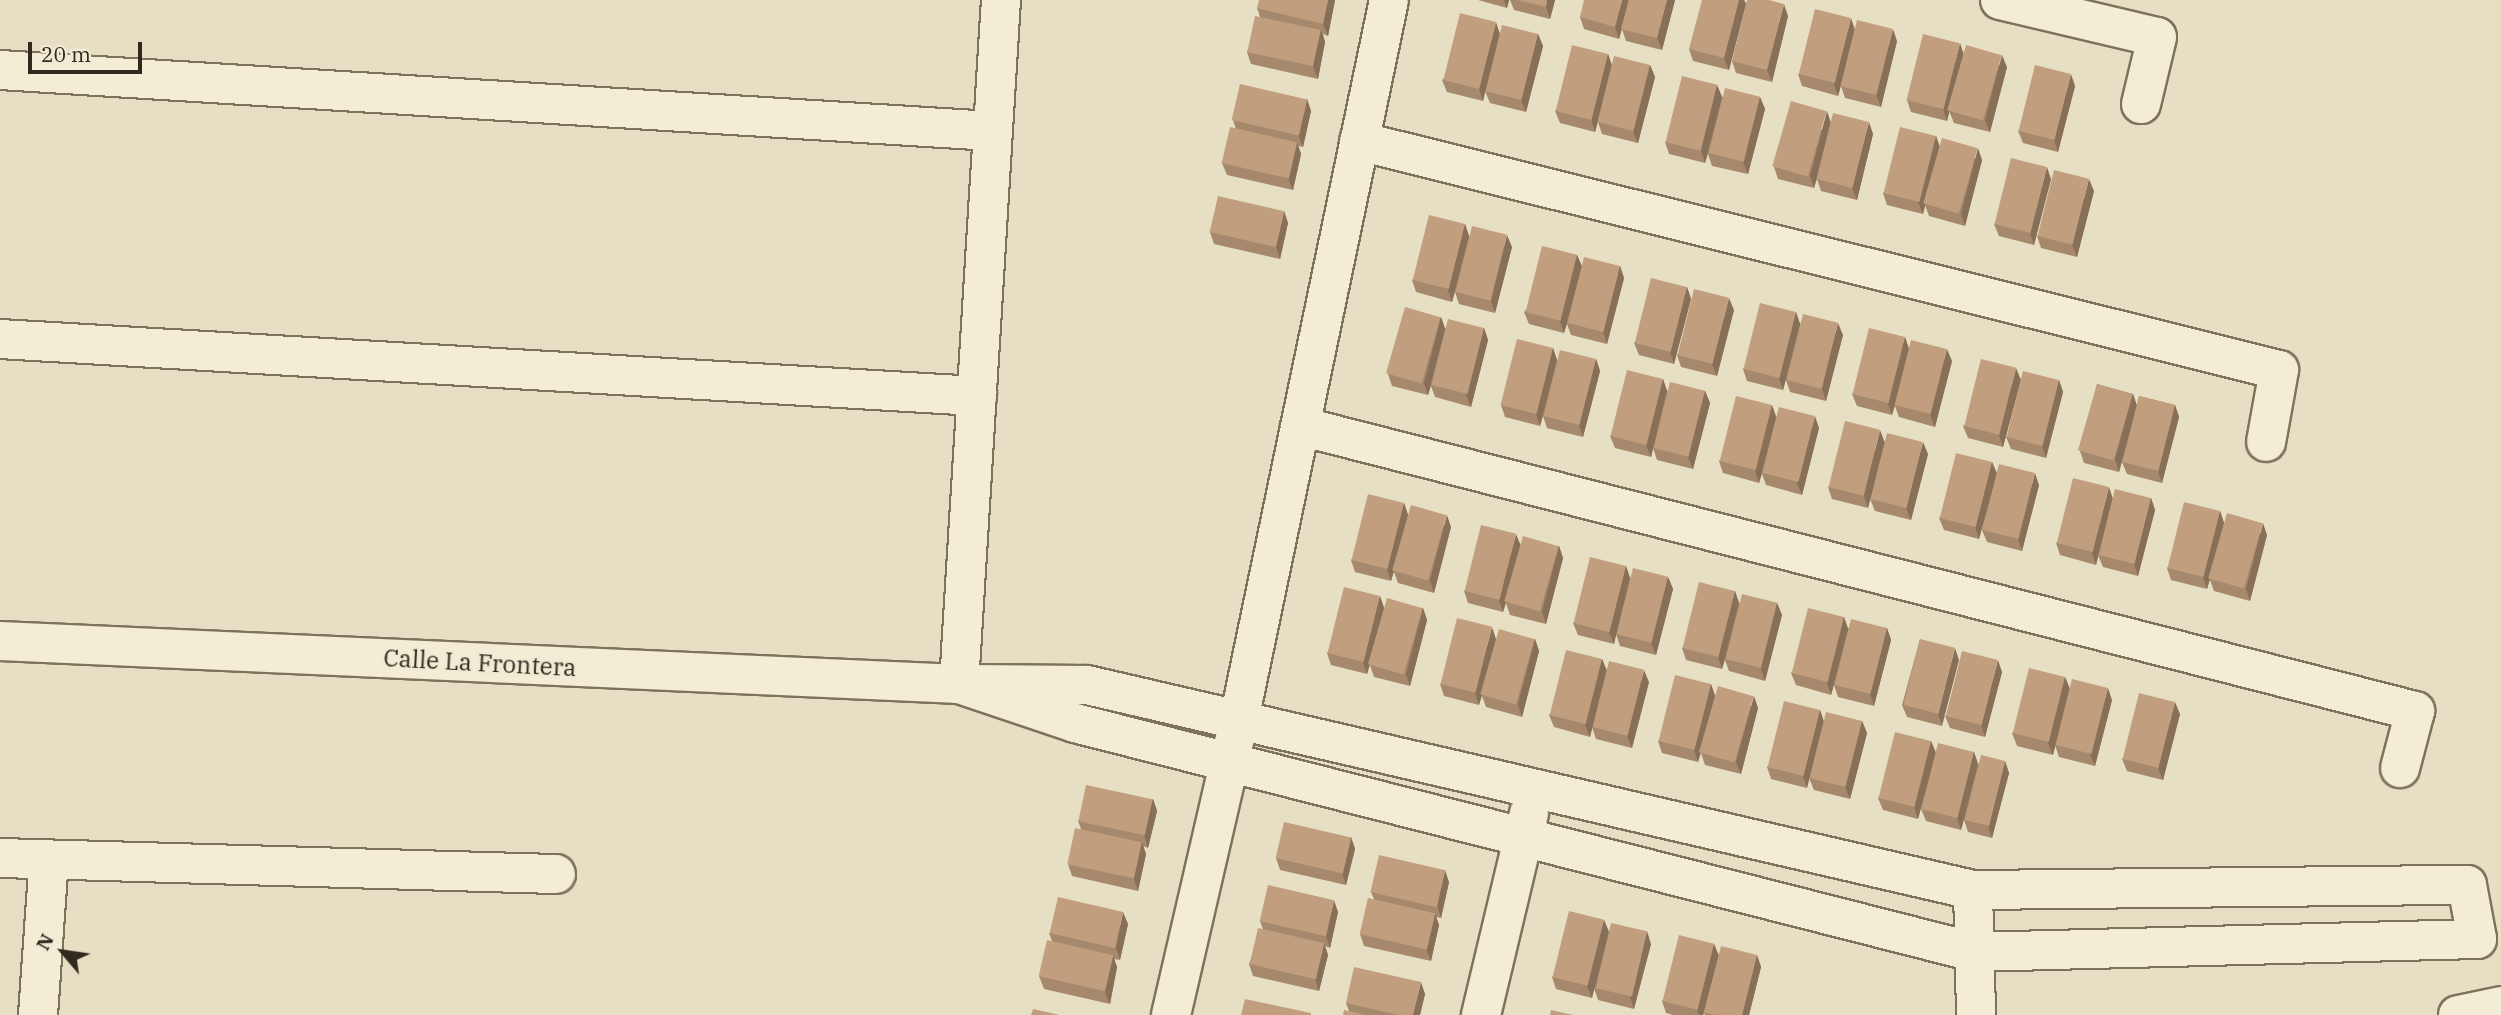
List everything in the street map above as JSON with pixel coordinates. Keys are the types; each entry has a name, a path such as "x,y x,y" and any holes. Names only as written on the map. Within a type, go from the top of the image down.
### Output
{"street":[{"path":"959,684 1002,0"},
{"path":"1171,1015 1239,720 1389,0"},
{"path":"2000,0 2157,37 2141,104"},
{"path":"0,70 993,131"},
{"path":"1359,141 2279,370 2266,442"},
{"path":"0,339 977,396"},
{"path":"1300,426 2415,711 2400,768"},
{"name":"Calle La Frontera","path":"0,641 959,684"},
{"path":"959,684 1087,685 1973,890 2467,885 2477,939 1974,952 1075,723 959,684"},
{"path":"1481,1015 1522,837 1536,789"},
{"path":"0,858 556,874"},
{"path":"38,1015 49,859"},
{"path":"1973,890 1976,1015"},
{"path":"2458,1015 2501,1006"}],"building":[{"path":"1259,0 1328,0 1323,24 1257,8"},
{"path":"1518,0 1547,0 1546,7"},
{"path":"1584,0 1622,0 1615,27 1580,17"},
{"path":"1629,0 1667,0 1657,38 1621,29"},
{"path":"1702,0 1739,0 1724,58 1689,49"},
{"path":"1747,0 1769,0 1784,4 1767,70 1732,61"},
{"path":"1815,9 1851,18 1835,83 1799,74"},
{"path":"1460,13 1496,22 1479,89 1443,80"},
{"path":"1255,16 1321,30 1313,66 1247,52"},
{"path":"1857,20 1893,29 1876,95 1841,86"},
{"path":"1502,25 1538,34 1521,100 1486,91"},
{"path":"1923,34 1960,43 1943,109 1907,100"},
{"path":"1572,45 1608,54 1591,120 1556,111"},
{"path":"1966,45 2002,55 1983,121 1947,110"},
{"path":"1614,56 1650,65 1633,131 1598,122"},
{"path":"2035,65 2071,74 2054,140 2019,131"},
{"path":"1682,76 1717,85 1700,151 1666,142"},
{"path":"1240,84 1307,100 1299,136 1232,120"},
{"path":"1725,88 1760,97 1744,162 1709,153"},
{"path":"1791,101 1827,111 1808,177 1772,166"},
{"path":"1833,113 1869,122 1852,188 1817,179"},
{"path":"1230,127 1297,143 1289,179 1222,163"},
{"path":"1900,127 1936,136 1919,202 1884,193"},
{"path":"1942,138 1978,148 1959,214 1923,203"},
{"path":"2011,158 2047,167 2030,233 1995,224"},
{"path":"2054,170 2089,179 2072,245 2038,236"},
{"path":"1218,196 1284,211 1276,247 1210,232"},
{"path":"1429,215 1465,224 1449,289 1413,280"},
{"path":"1472,226 1507,235 1490,301 1456,292"},
{"path":"1542,246 1577,255 1560,321 1526,312"},
{"path":"1584,257 1620,266 1603,332 1568,323"},
{"path":"1651,278 1687,287 1671,352 1635,343"},
{"path":"1694,289 1729,298 1712,364 1678,355"},
{"path":"1760,303 1796,312 1779,378 1744,369"},
{"path":"1405,307 1441,317 1422,384 1386,373"},
{"path":"1803,314 1838,323 1821,389 1787,380"},
{"path":"1448,319 1484,328 1467,394 1432,385"},
{"path":"1869,328 1905,337 1888,403 1853,394"},
{"path":"1517,339 1553,348 1536,414 1501,405"},
{"path":"1911,340 1947,349 1931,414 1895,405"},
{"path":"1560,350 1596,359 1579,425 1544,416"},
{"path":"1981,359 2016,368 1999,435 1964,426"},
{"path":"1627,370 1663,379 1646,445 1611,436"},
{"path":"2023,371 2059,380 2042,446 2007,437"},
{"path":"1670,382 1705,391 1688,457 1654,448"},
{"path":"2097,384 2133,394 2114,461 2078,450"},
{"path":"1736,396 1772,405 1756,470 1720,461"},
{"path":"2139,396 2175,405 2158,471 2123,462"},
{"path":"1779,407 1815,416 1798,482 1763,473"},
{"path":"1845,421 1880,430 1863,496 1829,487"},
{"path":"1887,433 1923,442 1906,508 1871,499"},
{"path":"1956,453 1992,462 1976,527 1940,518"},
{"path":"1999,464 2035,473 2018,539 1983,530"},
{"path":"2073,478 2109,487 2093,552 2057,543"},
{"path":"2115,489 2151,498 2134,564 2099,555"},
{"path":"1368,494 1404,503 1387,569 1352,560"},
{"path":"2184,502 2220,511 2203,577 2168,568"},
{"path":"1411,505 1447,515 1428,581 1392,570"},
{"path":"2227,513 2263,523 2244,589 2208,578"},
{"path":"1481,525 1516,534 1499,600 1465,591"},
{"path":"1523,536 1559,546 1540,612 1504,601"},
{"path":"1590,557 1626,566 1609,632 1574,623"},
{"path":"1633,568 1668,577 1651,643 1617,634"},
{"path":"1699,582 1735,591 1718,657 1683,648"},
{"path":"1344,587 1380,596 1363,662 1328,653"},
{"path":"1742,594 1777,603 1761,668 1726,659"},
{"path":"1387,598 1423,608 1404,675 1368,664"},
{"path":"1808,608 1844,617 1828,682 1792,673"},
{"path":"1457,618 1492,627 1475,693 1441,684"},
{"path":"1851,619 1887,628 1870,694 1835,685"},
{"path":"1499,629 1535,639 1516,705 1480,694"},
{"path":"1920,639 1955,648 1938,714 1904,705"},
{"path":"1566,650 1602,659 1586,724 1550,715"},
{"path":"1962,651 1998,660 1982,725 1946,716"},
{"path":"1609,661 1644,670 1627,736 1593,727"},
{"path":"2029,668 2065,677 2049,742 2013,733"},
{"path":"1675,675 1711,684 1694,750 1659,741"},
{"path":"2072,679 2108,688 2091,754 2056,745"},
{"path":"1718,686 1754,696 1735,763 1699,752"},
{"path":"2139,693 2175,702 2158,768 2123,759"},
{"path":"1784,701 1820,710 1803,776 1768,767"},
{"path":"1826,712 1862,721 1845,787 1810,778"},
{"path":"1895,732 1931,741 1914,807 1879,798"},
{"path":"1938,743 1974,752 1957,818 1922,809"},
{"path":"1981,755 2005,761 1989,826 1965,820"},
{"path":"1086,785 1153,799 1145,835 1078,821"},
{"path":"1284,822 1351,838 1343,874 1276,858"},
{"path":"1075,828 1142,842 1134,878 1067,864"},
{"path":"1379,855 1445,870 1437,907 1370,892"},
{"path":"1268,885 1334,900 1326,936 1260,921"},
{"path":"1058,897 1123,912 1115,948 1050,933"},
{"path":"1368,898 1435,914 1427,950 1360,934"},
{"path":"1569,911 1604,920 1587,986 1553,977"},
{"path":"1611,923 1647,931 1632,997 1596,988"},
{"path":"1258,928 1324,943 1316,979 1250,964"},
{"path":"1679,935 1714,944 1697,1010 1663,1001"},
{"path":"1047,940 1113,955 1105,991 1039,976"},
{"path":"1721,946 1757,955 1742,1015 1714,1015 1704,1012"},
{"path":"1354,967 1421,982 1413,1015 1399,1015 1346,1003"},
{"path":"1245,999 1311,1013 1311,1015 1241,1015"},
{"path":"1033,1009 1060,1015 1031,1015"},
{"path":"1344,1010 1366,1015 1343,1015"},
{"path":"1551,1010 1573,1015 1550,1015"}]}
